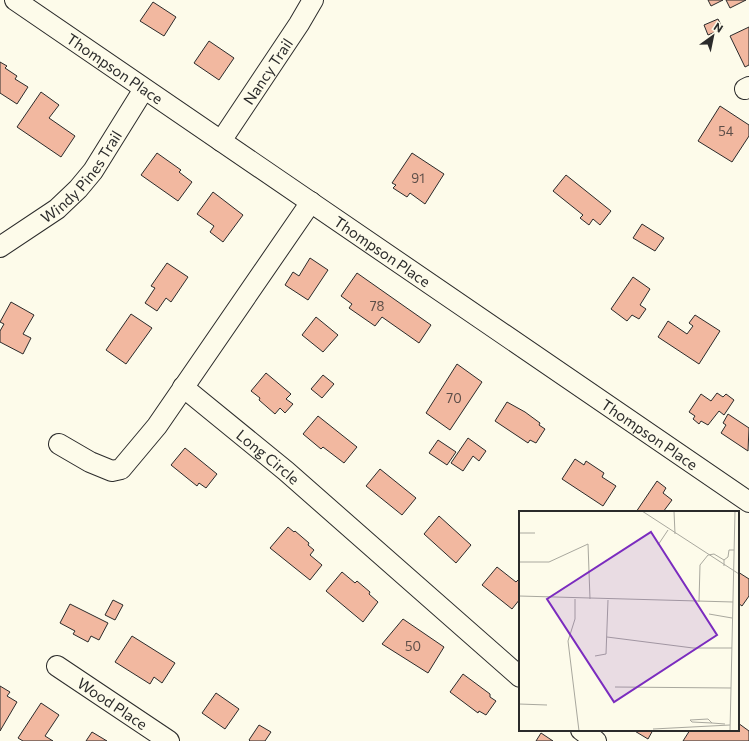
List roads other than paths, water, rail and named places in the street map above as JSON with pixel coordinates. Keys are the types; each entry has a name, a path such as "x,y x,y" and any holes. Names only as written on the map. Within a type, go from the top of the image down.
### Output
{"street":[{"name":"Thompson Place","path":"15,0 749,502"},
{"name":"Nancy Trail","path":"221,141 299,24 313,0"},
{"name":"Windy Pines Trail","path":"0,248 57,209 78,189 93,171 144,89"},
{"path":"59,444 90,462 112,471 121,469 157,426 311,202"},
{"name":"Long Circle","path":"183,387 286,471 519,675"},
{"name":"Wood Place","path":"57,666 169,741"},
{"path":"582,731 596,741"}]}
